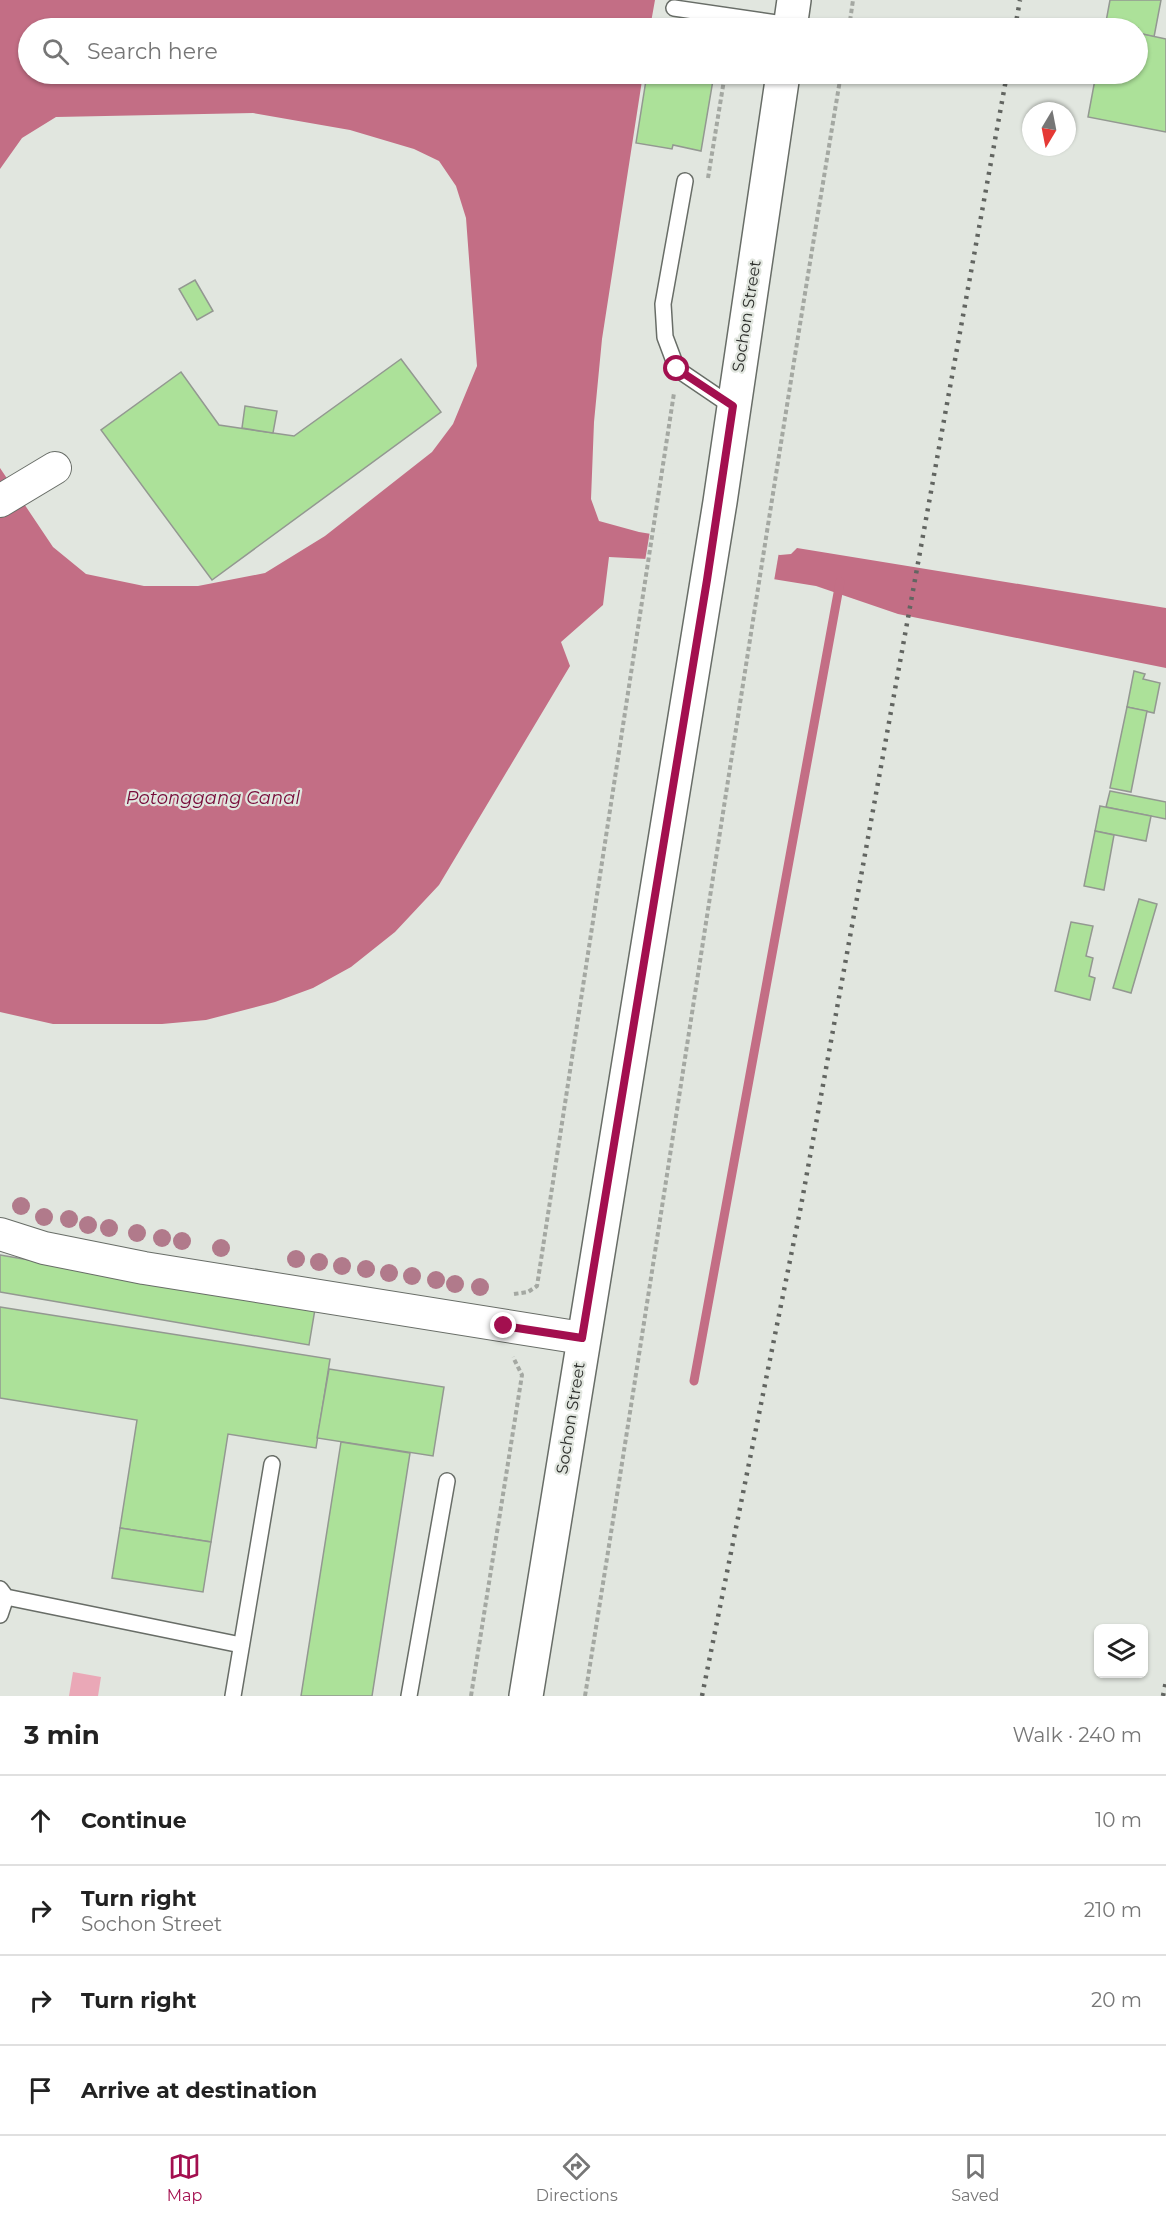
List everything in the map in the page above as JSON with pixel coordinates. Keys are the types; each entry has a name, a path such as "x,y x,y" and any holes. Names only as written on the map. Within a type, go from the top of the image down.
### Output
{"main road":[{"name":"Sochon Street","path":"526,1696 582,1338 707,580 781,84"}],"street":[{"path":"13,493 55,468"},
{"path":"0,1234 44,1248 144,1268 582,1338"}],"lane":[{"path":"674,8 791,18"},
{"path":"685,182 663,304 665,337 677,369 733,406"},
{"path":"233,1696 272,1464"},
{"path":"409,1696 447,1481"},
{"path":"0,1615 3,1593 241,1645"}],"path":[{"path":"850,18 853,0"},
{"path":"585,1696 660,1230 756,587 839,84"},
{"path":"509,1295 528,1292 537,1286 655,517"},
{"path":"471,1696 522,1375"}],"shaded area":[{"path":"73,1672 101,1677 98,1696 69,1696"}],"water":[{"name":"Potonggang Canal","path":"0,0 655,0 652,18 18,18 18,84 641,84 602,339 594,422 591,499 599,521 639,532 780,555 791,554 797,548 1166,608 1166,668 898,614 816,586 647,559 609,557 603,605 561,642 570,666 439,885 395,932 351,967 313,988 275,1002 206,1020 162,1024 53,1024 0,1012 0,468 53,547 86,574 144,586 198,586 265,573 325,536 432,452 453,424 477,366 466,218 456,186 439,161 414,149 350,130 253,113 56,117 22,138 0,169"}],"pier":[{"path":"650,531 779,552 774,581 645,561"}],"building":[{"path":"1110,0 1161,0 1154,37 1148,36 1148,18 1107,18"},
{"path":"1148,35 1166,39 1166,132 1088,117 1094,84 1148,84"},
{"path":"645,84 712,84 701,151 673,145 672,149 636,143"},
{"path":"195,280 213,311 197,320 179,289"},
{"path":"401,359 441,412 212,580 101,430 181,372 219,425 294,436"},
{"path":"245,406 277,411 273,433 242,428"},
{"path":"1134,671 1145,674 1143,679 1160,683 1154,713 1127,707"},
{"path":"1127,707 1147,711 1131,792 1110,788"},
{"path":"1110,791 1166,802 1166,819 1106,807"},
{"path":"1100,806 1151,816 1146,841 1095,831"},
{"path":"1095,831 1114,835 1104,890 1084,886"},
{"path":"1139,899 1157,904 1131,993 1113,988"},
{"path":"1071,922 1093,926 1086,956 1093,958 1089,976 1095,978 1090,1000 1055,991"},
{"path":"0,1255 315,1309 309,1345 0,1292"},
{"path":"0,1307 330,1359 316,1448 228,1434 211,1542 120,1528 137,1420 0,1398"},
{"path":"329,1369 444,1387 433,1456 317,1438"},
{"path":"341,1442 410,1453 372,1696 301,1696"},
{"path":"120,1528 211,1542 203,1592 112,1578"}],"waterway":[{"path":"694,1381 840,582"}],"railway":[{"path":"1017,18 1020,0"},
{"path":"702,1696 801,1206 1005,84"},
{"path":"1163,1696 1166,1681"}],"route":[{"path":"504,1326 582,1338 720,502 733,406 677,369"}]}
